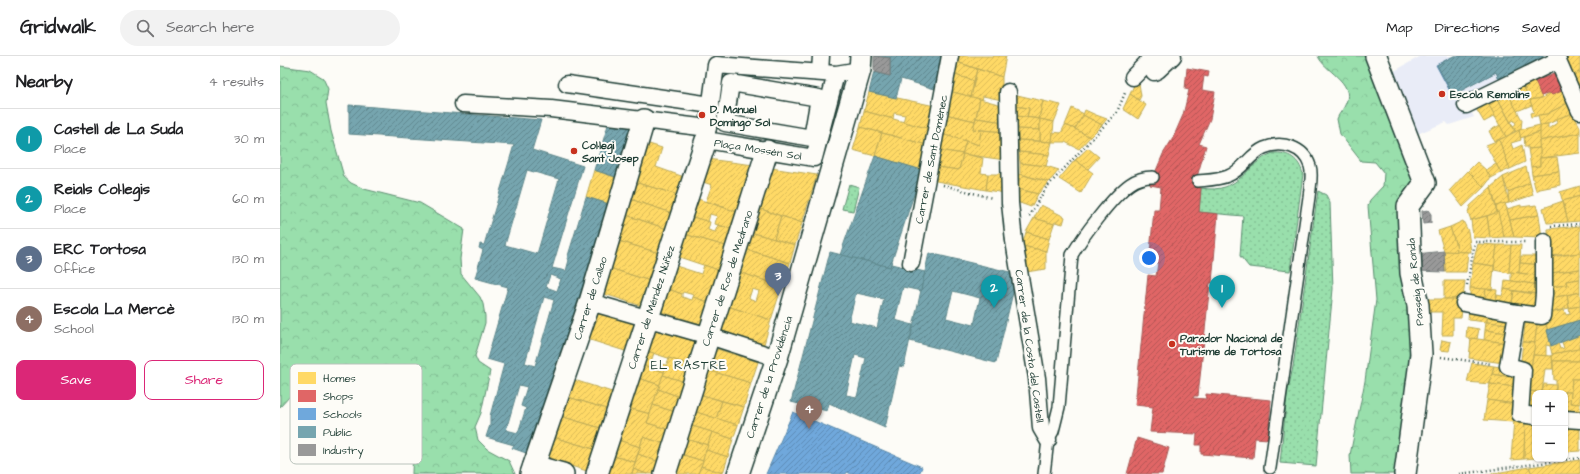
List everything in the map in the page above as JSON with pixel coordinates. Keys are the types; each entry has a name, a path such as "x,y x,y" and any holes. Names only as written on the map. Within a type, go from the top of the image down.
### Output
{"street":[{"path":"820,72 821,56"},
{"name":"Carrer de Sant Domènec","path":"911,263 928,181 950,56"},
{"path":"1132,77 1151,56"},
{"path":"1162,56 1154,72 1173,56"},
{"name":"Passeig de Ronda","path":"1376,56 1425,183 1408,206 1411,273 1418,305 1421,354 1405,474"},
{"path":"1466,105 1557,58 1580,112"},
{"name":"Plaça Mossèn Sol","path":"836,74 823,161 768,151 707,134 711,105 714,60 757,62 836,74 861,63"},
{"name":"Carrer de la Providència","path":"738,474 777,358 823,161 861,63"},
{"name":"Plaça Mossèn Sol","path":"732,83 819,98 812,138 725,123 732,83"},
{"path":"567,84 711,105"},
{"name":"Carrer de la Costa del Castell","path":"1008,92 1010,203 1014,241 1037,378 1041,428 1048,440"},
{"path":"463,104 551,110 644,120 707,134"},
{"name":"Carrer de Callao","path":"532,470 590,302 644,120"},
{"name":"Carrer de Méndez Núñez","path":"597,474 707,134"},
{"name":"Carrer de Ros de Medrano","path":"665,474 768,151"},
{"path":"1464,303 1542,316 1544,294 1544,242"},
{"path":"590,302 709,336 777,358"},
{"path":"1517,313 1508,366 1523,370 1528,415"},
{"path":"1568,419 1580,420"},
{"path":"532,470 563,474"},
{"path":"1397,474 1405,474"}],"lane":[{"path":"1198,181 1215,180 1228,176 1242,168 1251,157 1264,148 1275,144 1294,147 1303,154 1310,166 1311,178 1309,197 1270,468"},
{"name":"Carrer de la Costa del Castell","path":"1048,440 1053,431 1060,407 1072,256 1080,240 1130,184 1143,177 1153,176"},
{"path":"1044,474 1048,440"}],"path":[{"path":"1014,241 1046,188 1117,112 1132,77"},
{"path":"928,181 1010,203"},
{"path":"1464,303 1475,242 1544,242 1544,226 1580,224"},
{"path":"1421,354 1508,366"},
{"path":"1458,474 1580,458"}],"shaded area":[{"name":"Escola Remolins","path":"1421,56 1544,56 1467,104 1474,117 1449,125 1446,122 1415,135 1391,73"}],"green space":[{"path":"1318,56 1370,56 1419,182 1412,318 1402,447 1394,474 1351,474 1350,455 1365,381 1376,300 1368,206 1370,200 1383,186 1384,173 1375,162 1361,161 1340,134 1337,119 1346,103 1348,96 1343,83 1326,67"},
{"path":"280,66 310,70 323,78 328,89 326,103 331,131 344,177 351,183 364,189 420,203 464,229 460,259 461,274 480,297 485,316 485,323 475,356 478,363 490,371 481,413 475,427 478,440 487,449 509,461 515,474 412,474 412,464 422,464 422,364 290,364 290,396 280,407"},
{"path":"1273,153 1288,155 1296,160 1303,174 1290,271 1249,267 1240,256 1243,216 1199,212 1201,188 1214,189 1225,187 1234,183 1256,164"},
{"path":"849,184 859,187 853,211 842,209"},
{"path":"1318,191 1326,195 1330,203 1333,289 1316,466 1280,463 1287,395 1293,367"}],"building: Homes":[{"path":"955,56 1006,56 1002,77 954,61"},
{"path":"1565,56 1580,56 1580,72 1573,75"},
{"path":"954,61 977,69 974,81 952,74"},
{"path":"977,69 1002,77 1002,100 983,96 982,100 971,97"},
{"path":"1580,72 1580,86 1578,86 1573,75"},
{"path":"952,74 974,81 971,97 949,91"},
{"path":"1136,81 1139,83 1141,96 1139,100 1130,94"},
{"path":"1535,81 1542,98 1530,100 1523,85"},
{"path":"1523,85 1532,105 1517,111 1506,90"},
{"path":"1506,90 1522,120 1521,129 1516,132 1496,95","holes":["1514,120 1516,124 1513,126 1511,122"]},
{"path":"949,91 980,99 975,121 945,114"},
{"path":"1562,91 1568,103 1547,114 1531,117 1530,113 1534,112 1530,100 1542,98 1550,93 1552,95"},
{"path":"869,92 935,106 930,129 903,122 905,115 894,113 893,119 864,111"},
{"path":"1013,94 1043,101 1039,119 1027,117 1029,108 1013,106"},
{"path":"1130,94 1146,105 1138,119 1123,109"},
{"path":"1496,95 1515,131 1506,137 1486,100"},
{"path":"980,99 1002,105 1004,122 976,118"},
{"path":"1486,100 1495,116 1484,122 1475,107"},
{"path":"1043,101 1061,105 1054,122 1039,119"},
{"path":"1568,103 1573,113 1548,124 1540,125 1538,115 1547,114"},
{"path":"1013,106 1029,108 1027,117 1016,116"},
{"path":"1072,108 1084,114 1075,129 1065,125"},
{"path":"1085,110 1107,119 1102,125 1083,115"},
{"path":"864,111 930,129 927,145 860,127"},
{"path":"1573,113 1580,127 1580,133 1539,141 1540,125 1548,124 1548,129 1557,123 1556,119"},
{"path":"945,114 975,121 973,129 981,130 979,145 941,134"},
{"path":"1083,115 1102,125 1090,137 1075,129"},
{"path":"1016,116 1040,119 1040,130 1017,129"},
{"path":"976,118 1004,122 1004,132 973,129"},
{"path":"1040,119 1054,122 1052,142 1040,141"},
{"path":"1065,125 1090,137 1079,149 1065,142 1052,142 1053,132 1061,133"},
{"path":"1500,125 1506,137 1494,141 1489,131"},
{"path":"1540,125 1540,132 1520,138 1519,130"},
{"path":"860,127 882,133 875,156 853,150"},
{"path":"1017,129 1040,130 1040,141 1018,140"},
{"path":"981,130 1004,132 1005,160 962,154 966,141 979,145"},
{"path":"1519,130 1521,140 1511,143 1513,149 1522,145 1525,162 1510,169 1499,140"},
{"path":"1540,132 1540,148 1528,149 1528,147 1525,147 1524,137"},
{"path":"882,133 927,145 922,170 875,156"},
{"path":"1580,133 1580,153 1540,158 1539,141"},
{"path":"941,134 966,141 962,154 939,150"},
{"path":"1018,140 1052,142 1049,155 1019,152"},
{"path":"1499,140 1510,169 1501,173 1486,145"},
{"path":"646,143 662,148 656,167 684,177 678,195 634,182"},
{"path":"1088,148 1099,157 1088,169 1075,160"},
{"path":"1540,148 1540,166 1531,167 1528,149"},
{"path":"939,150 963,154 959,170 937,167"},
{"path":"1019,152 1049,155 1046,166 1020,163"},
{"path":"963,154 983,158 981,173 988,174 986,190 936,181 937,167 959,170"},
{"path":"1557,157 1559,171 1532,175 1531,167 1540,166 1540,158"},
{"path":"707,159 754,165 740,213 706,201 712,185 700,181"},
{"path":"1075,160 1093,173 1081,193 1059,179"},
{"path":"1477,162 1486,170 1491,178 1484,187 1468,171"},
{"path":"1020,163 1046,166 1059,170 1049,182 1020,174"},
{"path":"1496,164 1501,173 1491,178 1486,170"},
{"path":"1526,167 1530,183 1508,192 1503,177"},
{"path":"771,168 817,175 802,223 758,208"},
{"path":"594,170 617,178 609,204 586,197"},
{"path":"1468,171 1484,187 1463,207 1450,190"},
{"path":"1559,171 1560,185 1536,191 1532,175"},
{"path":"988,174 1004,174 1005,193 986,190"},
{"path":"1020,174 1049,182 1038,194 1018,189"},
{"path":"1503,177 1509,203 1496,206 1491,187"},
{"path":"634,182 678,195 672,213 630,199"},
{"path":"1530,183 1533,195 1509,203 1508,192"},
{"path":"1580,186 1580,196 1563,201 1560,192"},
{"path":"1491,187 1497,213 1471,220 1472,223 1468,212 1470,206"},
{"path":"1018,189 1038,194 1031,207 1017,202"},
{"path":"1580,196 1580,221 1568,222 1563,201"},
{"path":"695,198 740,213 734,230 715,224 717,216 710,214 708,222 689,216"},
{"path":"630,199 672,213 667,229 623,214"},
{"path":"1563,201 1568,222 1547,223 1543,208"},
{"path":"1505,203 1514,237 1504,237 1497,213 1496,206"},
{"path":"1041,205 1065,217 1063,224 1055,222 1054,224 1034,218"},
{"path":"1521,205 1521,207 1536,205 1539,215 1510,220 1507,209"},
{"path":"758,208 781,216 774,239 750,232"},
{"path":"1498,212 1504,237 1490,238 1487,216"},
{"path":"623,214 667,229 659,253 615,240"},
{"path":"1539,215 1542,238 1514,237 1510,220"},
{"path":"689,216 710,222 708,230 715,232 718,225 734,230 729,247 684,234"},
{"path":"781,216 802,223 795,245 774,239"},
{"path":"1487,216 1490,238 1473,237 1471,220"},
{"path":"1034,218 1054,224 1049,239 1026,232"},
{"path":"1463,221 1468,231 1471,252 1457,252 1456,243 1450,227"},
{"path":"1580,226 1580,253 1549,256 1548,229"},
{"path":"1450,227 1456,243 1457,252 1444,251 1438,231"},
{"path":"750,232 795,245 790,263 745,249"},
{"path":"1026,232 1049,239 1046,251 1022,246"},
{"path":"684,234 729,247 721,271 676,256"},
{"path":"615,240 659,253 650,281 606,267"},
{"path":"1478,244 1497,245 1495,266 1473,263"},
{"path":"1497,245 1511,245 1509,273 1494,270"},
{"path":"1511,245 1521,245 1519,273 1509,272"},
{"path":"1022,246 1046,251 1046,269 1026,272"},
{"path":"745,249 790,263 782,286 738,272"},
{"path":"1444,251 1468,252 1466,272 1445,272"},
{"path":"1580,253 1580,269 1551,273 1550,257"},
{"path":"1521,256 1542,256 1541,265 1520,263"},
{"path":"1473,263 1494,266 1492,290 1470,288"},
{"path":"1520,263 1541,265 1541,276 1519,273"},
{"path":"673,265 701,274 704,265 721,271 711,303 693,297 694,295 683,292 682,294 665,288"},
{"path":"606,267 650,281 642,306 598,292"},
{"path":"1580,269 1580,279 1566,281 1567,285 1551,287 1551,273"},
{"path":"738,272 782,286 771,320 727,306","holes":["752,289 759,291 756,301 749,298"]},
{"path":"1511,272 1541,276 1540,285 1511,281"},
{"path":"1580,279 1580,292 1552,298 1551,287 1567,285 1566,281"},
{"path":"1505,280 1540,285 1539,294 1504,289"},
{"path":"1444,281 1465,281 1463,299 1444,299"},
{"path":"665,288 682,294 682,297 692,300 693,297 711,303 704,325 658,311"},
{"path":"1470,288 1486,289 1484,304 1470,302"},
{"path":"1486,289 1497,290 1495,306 1484,304"},
{"path":"1504,289 1514,291 1511,310 1495,306 1497,295 1502,296"},
{"path":"1514,291 1541,295 1538,313 1511,310"},
{"path":"1580,292 1580,306 1569,308 1567,295"},
{"path":"1567,295 1569,308 1545,314 1545,299"},
{"path":"1421,299 1463,299 1461,318 1453,318 1453,335 1442,335 1443,312 1422,312"},
{"path":"727,306 771,320 764,344 719,330"},
{"path":"1580,306 1580,320 1547,330 1545,314 1564,310 1566,315 1570,314 1569,308"},
{"path":"1469,307 1488,310 1487,322 1468,320"},
{"path":"592,310 637,324 628,352 584,338"},
{"path":"1488,310 1510,313 1509,324 1487,322"},
{"path":"1526,317 1538,318 1535,343 1523,342"},
{"path":"1538,318 1545,319 1551,346 1546,345 1546,356 1533,355"},
{"path":"1486,322 1509,324 1507,333 1485,330"},
{"path":"1467,327 1479,329 1477,339 1466,338"},
{"path":"653,329 697,342 690,365 646,351"},
{"path":"1485,330 1507,333 1506,343 1484,340"},
{"path":"1580,335 1580,349 1552,354 1550,346 1558,343 1560,349 1564,348 1562,342"},
{"path":"1471,338 1506,343 1503,363 1469,358"},
{"path":"1442,340 1451,342 1449,351 1440,350"},
{"path":"1523,342 1535,343 1531,368 1520,368"},
{"path":"714,348 758,362 751,383 707,370"},
{"path":"1580,349 1580,361 1552,361 1552,354"},
{"path":"646,351 654,353 649,367 642,365"},
{"path":"1533,355 1552,356 1553,369 1545,369 1542,390 1528,391"},
{"path":"669,358 690,365 685,382 663,375"},
{"path":"1553,361 1580,361 1580,379 1572,379 1571,392 1568,392 1568,390 1556,390 1556,380 1554,380"},
{"path":"1472,363 1494,366 1490,384 1467,382"},
{"path":"660,364 666,365 664,372 658,370"},
{"path":"642,365 664,372 660,385 638,378"},
{"path":"1494,366 1517,370 1516,378 1492,374"},
{"path":"707,370 751,383 744,407 699,394"},
{"path":"1492,374 1516,378 1516,387 1490,384"},
{"path":"663,375 685,382 680,397 658,389"},
{"path":"638,378 660,385 650,414 628,408"},
{"path":"571,379 615,393 610,410 565,396"},
{"path":"1572,379 1580,379 1580,404 1570,403"},
{"path":"1490,384 1516,387 1515,404 1487,400"},
{"path":"1544,384 1556,385 1555,390 1542,390"},
{"path":"658,389 680,397 675,412 653,405"},
{"path":"1528,391 1532,391 1532,412 1526,412"},
{"path":"1568,392 1571,392 1570,403 1580,404 1580,417 1568,416"},
{"path":"699,394 722,401 716,419 693,411"},
{"path":"565,396 610,410 604,429 560,416"},
{"path":"1487,400 1515,404 1515,419 1513,422 1484,420"},
{"path":"722,401 744,407 738,425 716,419"},
{"path":"653,405 675,412 670,430 647,423"},
{"path":"628,408 650,414 647,423 670,430 665,444 643,437 640,447 618,440"},
{"path":"693,411 738,425 733,439 689,425"},
{"path":"560,416 604,429 597,450 553,437"},
{"path":"1514,419 1525,420 1524,459 1511,460"},
{"path":"1525,420 1532,420 1532,458 1524,459"},
{"path":"1568,423 1580,424 1580,451 1568,452"},
{"path":"689,425 712,432 708,445 685,439"},
{"path":"712,432 733,439 728,457 706,450"},
{"path":"553,437 597,450 590,472 546,458"},
{"path":"643,437 665,444 659,462 638,454"},
{"path":"685,439 708,445 703,461 680,454"},
{"path":"618,440 640,447 635,462 613,456"},
{"path":"706,450 728,457 723,473 701,466"},
{"path":"638,454 659,462 656,474 647,474 633,469"},
{"path":"680,454 703,461 698,474 675,474"},
{"path":"613,456 635,462 632,474 607,474"},
{"path":"1580,460 1580,474 1532,474 1529,467 1568,462"},
{"path":"701,466 723,473 698,474"},
{"path":"1529,467 1532,474 1502,474 1501,472"},
{"path":"633,469 647,474 632,474"},
{"path":"1501,472 1502,474 1486,474"}],"building: Shops":[{"path":"1187,68 1209,72 1208,77 1204,76 1202,90 1215,92 1210,119 1199,144 1206,146 1194,187 1201,188 1199,212 1218,214 1212,283 1210,283 1198,396 1194,396 1193,398 1206,399 1206,394 1271,400 1268,439 1255,438 1253,458 1201,454 1201,445 1196,445 1197,434 1150,432 1153,407 1135,405 1148,275 1156,276 1158,263 1149,262 1154,210 1159,210 1161,187 1150,185 1163,154 1173,138 1183,115 1189,90 1185,89"},
{"path":"1554,74 1562,91 1552,95 1550,93 1541,96 1535,81"},
{"path":"1137,438 1169,448 1162,474 1127,474"}],"building: Schools":[{"path":"1454,56 1544,56 1547,60 1502,85 1496,72 1452,95 1436,65"},
{"path":"793,412 922,467 919,474 851,474 847,472 846,474 766,474"}],"building: Public":[{"path":"875,56 946,56 938,90 901,79 896,98 869,92 874,72 890,76 890,58"},
{"path":"1454,56 1545,56 1547,60 1502,84 1496,72 1453,95 1437,65"},
{"path":"349,105 541,120 532,150 583,166 552,268 566,271 569,260 567,259 586,197 609,204 529,454 512,448 514,445 486,437 504,364 487,359 508,287 475,278 483,250 479,248 480,244 484,245 514,145 349,134","holes":["527,170 559,179 537,254 505,245","550,275 561,279 557,291 546,287","544,297 554,300 535,366 525,363","519,385 527,387 521,406 526,408 518,433 506,430"]},
{"path":"608,125 633,126 616,177 594,170"},
{"path":"875,156 922,170 890,267 840,255"},
{"path":"830,252 890,267 891,264 925,272 921,291 903,287 895,320 913,325 904,367 899,366 885,428 829,403 827,411 791,402","holes":["856,293 884,299 877,328 849,321","855,355 866,358 857,397 846,395"]},
{"path":"929,253 1014,273 1016,280 996,363 910,341","holes":["953,291 980,298 974,325 946,318"]},
{"path":"1580,320 1580,335 1551,346 1547,330"}],"building: Industry":[{"path":"874,56 890,58 890,76 874,72"},
{"path":"1428,210 1431,214 1431,223 1423,224 1422,211"},
{"path":"1444,251 1445,272 1416,271 1416,254"}],"place":[{"name":"Escola Remolins","path":"1442,94"},
{"name":"D. Manuel Domingo Sol","path":"702,115"},
{"name":"Col·legi Sant Josep","path":"574,151"},
{"name":"ERC Tortosa","path":"778,296"},
{"name":"Reials Col·legis","path":"994,308"},
{"name":"Castell de La Suda","path":"1222,308"},
{"name":"Parador Nacional de Turisme de Tortosa","path":"1172,344"},
{"name":"Escola La Mercè","path":"809,429"}],"district":[{"name":"EL RASTRE","path":"689,365"}]}
